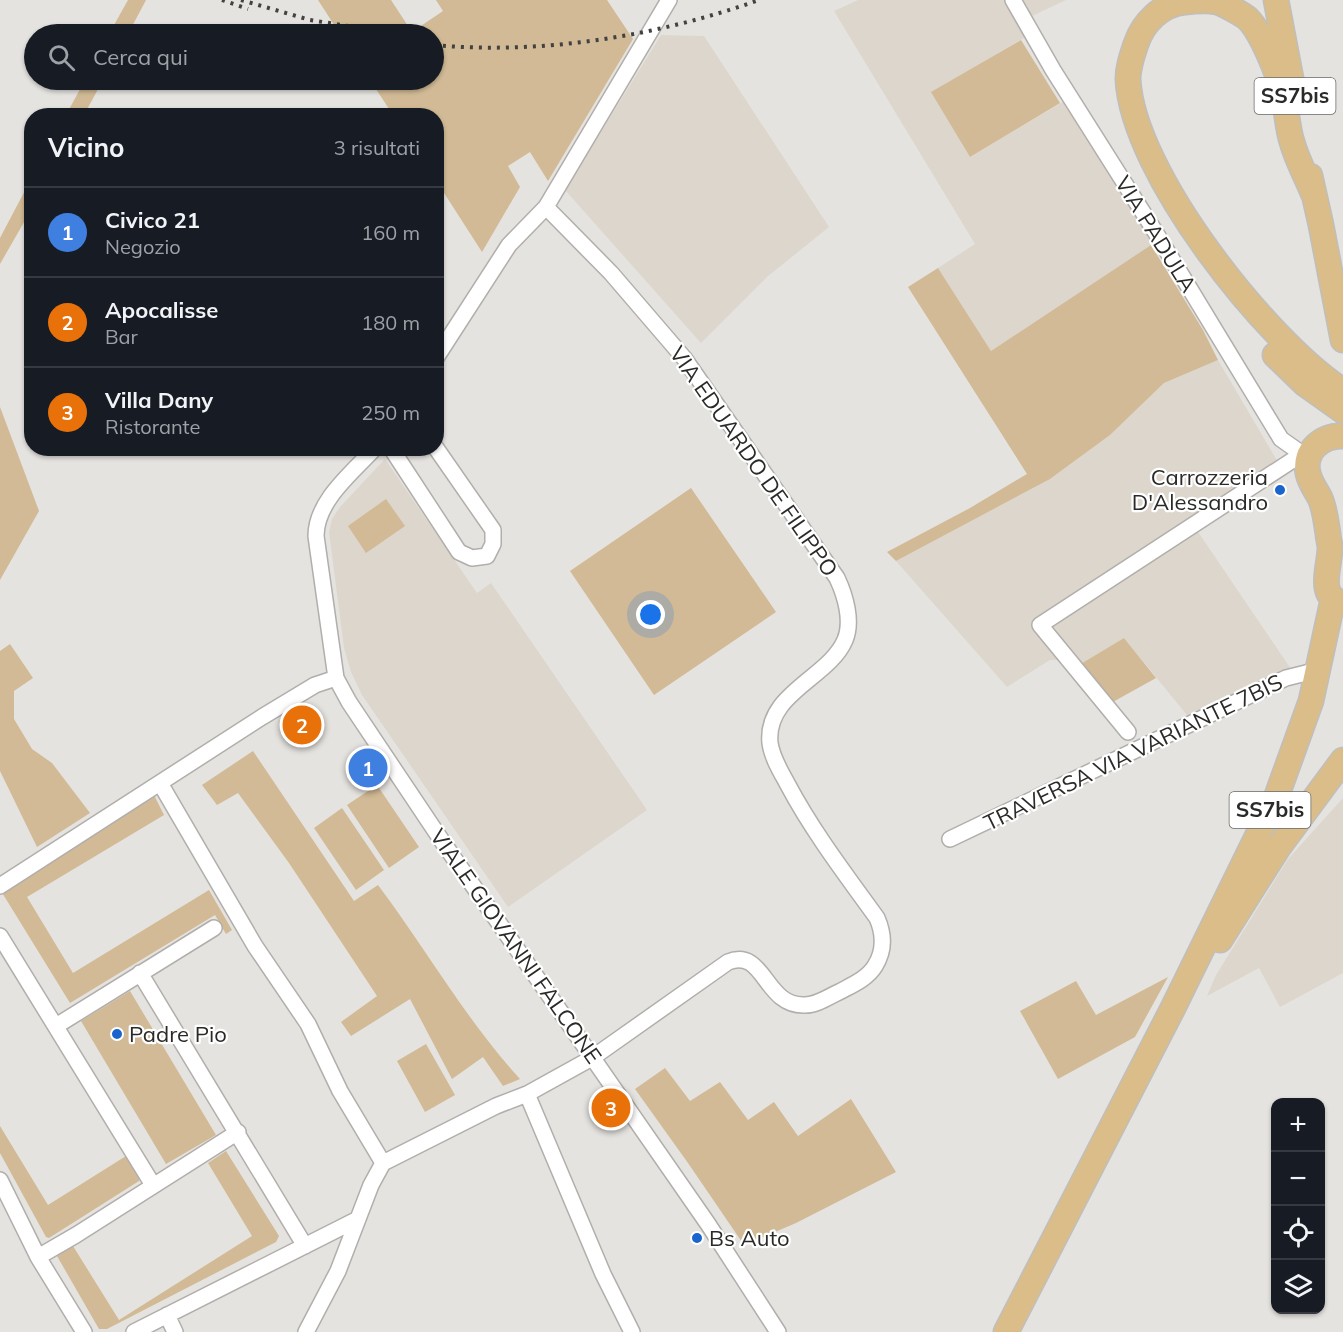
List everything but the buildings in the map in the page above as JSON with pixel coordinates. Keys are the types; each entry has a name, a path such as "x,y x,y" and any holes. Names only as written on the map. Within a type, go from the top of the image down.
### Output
{"main road":[{"path":"1154,0 1137,17 1130,31 1122,62 1120,81 1124,111 1136,145 1158,191 1190,247 1256,333 1278,359 1305,384 1343,411"},
{"name":"SS7bis","path":"1276,0 1343,340"},
{"path":"1313,193 1292,143 1282,92 1268,53 1248,19 1217,2 1182,2 1147,21 1130,63 1128,80 1134,110 1152,162 1166,187 1233,283 1283,341 1343,391"},
{"path":"1322,225 1343,268"},
{"path":"1305,456 1323,440 1343,436"},
{"name":"SS7bis","path":"1006,1332 1173,1008 1276,798 1311,701 1338,601 1326,590 1330,548 1325,514 1308,474 1305,456"},
{"path":"1173,1008 1216,946 1278,848 1343,759"}],"street":[{"path":"444,345 508,245 546,207 669,0"},
{"name":"VIA PADULA","path":"1013,0 1053,70 1156,233 1281,439 1305,456"},
{"name":"VIA EDUARDO DE FILIPPO","path":"546,207 611,273 684,358 837,578 844,597 848,623 844,641 833,656 785,701 777,712 770,733 770,742 776,763 797,802 877,918 883,935 883,945 876,965 869,974 859,982 816,1003 805,1005 784,1000 776,995 756,967 742,959 735,959 592,1058"},
{"path":"0,885 315,685 336,678 316,536 317,520 329,499 368,456"},
{"path":"397,456 459,552 472,558 487,556 494,544 493,530 442,456"},
{"path":"1128,732 1040,625 1305,456"},
{"name":"TRAVERSA VIA VARIANTE 7BIS","path":"950,839 1286,678 1318,670"},
{"name":"VIALE GIOVANNI FALCONE","path":"336,678 442,840 708,1224 778,1332"},
{"path":"160,783 255,946 308,1024 340,1091 383,1163"},
{"path":"56,1026 214,928"},
{"path":"0,936 153,1185"},
{"path":"140,973 305,1246"},
{"path":"306,1332 338,1271 371,1185 383,1163 496,1106 527,1094 592,1058"},
{"path":"527,1094 603,1274 632,1332"},
{"path":"38,1257 238,1132"},
{"path":"0,1180 38,1257 84,1332"},
{"path":"134,1332 358,1219"},
{"path":"167,1315 175,1332"}],"shaded area":[{"path":"128,0 146,0 133,24 115,24"},
{"path":"318,0 391,0 407,24 334,24"},
{"path":"436,0 607,0 633,39 548,181 530,152 508,166 520,187 482,252 444,193 444,108 388,108 377,90 444,90 444,24 424,24 443,11"},
{"path":"858,0 1066,0 1032,16 1039,29 932,92 970,157 1076,94 1166,235 991,351 938,268 975,244 834,11"},
{"path":"661,35 704,36 829,227 767,277 701,343 565,190"},
{"path":"1021,40 1060,103 970,157 931,92"},
{"path":"80,90 98,90 88,108 70,108"},
{"path":"24,192 24,222 0,264 0,238"},
{"path":"1151,245 1203,330 1218,360 1164,383 1110,435 1050,479 896,561 887,552 970,508 1027,474 908,287 938,268 991,351"},
{"path":"1218,360 1282,469 1194,526 1291,669 1191,720 1124,638 1069,671 1059,660 1050,660 1007,687 896,561 1050,479 1110,435 1164,383"},
{"path":"0,407 39,511 0,580"},
{"path":"385,459 477,593 491,583 647,810 508,907 362,695 351,672 344,648 329,532 332,519 340,507"},
{"path":"691,488 776,612 654,695 570,571"},
{"path":"386,499 405,526 366,553 348,526"},
{"path":"1124,638 1156,678 1111,703 1079,665"},
{"path":"10,644 33,678 14,691 14,719 32,749 52,763 90,813 37,847 0,771 0,651"},
{"path":"253,751 354,901 378,885 464,1009 520,1079 503,1086 483,1057 452,1079 410,999 351,1036 341,1022 377,996 289,863 238,793 217,805 202,785"},
{"path":"377,785 419,847 389,868 347,805"},
{"path":"151,796 155,797 164,815 27,897 73,973 209,890 232,930 226,934 215,915 70,1003 1,891"},
{"path":"1343,798 1343,973 1280,1007 1259,968 1207,996 1216,975 1288,859"},
{"path":"342,808 384,870 356,890 314,828"},
{"path":"1168,977 1135,1037 1058,1079 1020,1011 1076,981 1096,1015"},
{"path":"130,991 216,1135 166,1164 81,1021"},
{"path":"426,1044 455,1095 425,1112 397,1061"},
{"path":"665,1068 690,1101 720,1082 748,1120 774,1102 798,1136 851,1099 896,1172 796,1223 744,1245 635,1089"},
{"path":"0,1126 48,1205 126,1156 140,1178 139,1181 49,1238 46,1237 0,1153"},
{"path":"226,1151 279,1236 276,1242 107,1329 99,1329 57,1256 73,1246 119,1320 252,1236 208,1163"}],"railway":[{"path":"222,0 248,9"},
{"path":"241,0 310,20 335,24"},
{"path":"444,45 516,47 599,40 681,24 759,0"}],"place":[{"name":"Carrozzeria D'Alessandro","path":"1280,490"},
{"name":"Apocalisse","path":"302,725"},
{"name":"Civico 21","path":"368,768"},
{"name":"Padre Pio","path":"117,1034"},
{"name":"Villa Dany","path":"611,1108"},
{"name":"Bs Auto","path":"697,1238"}]}
